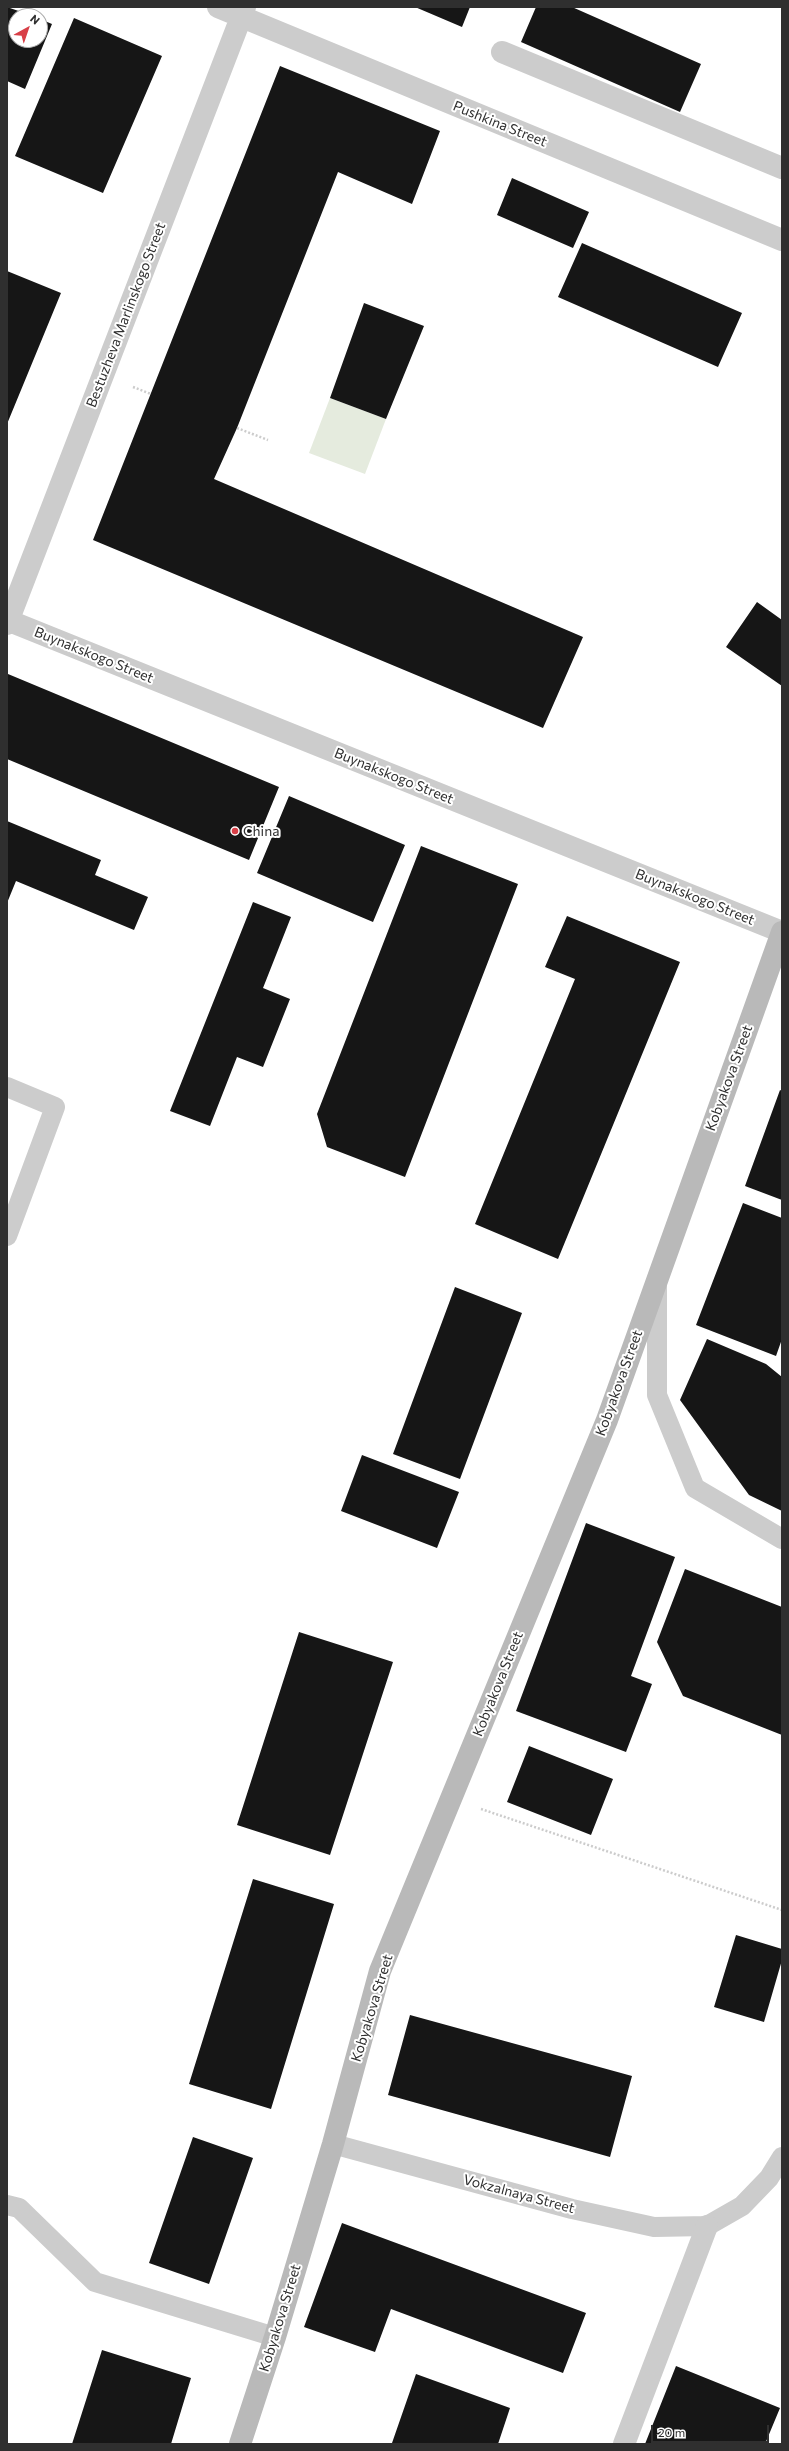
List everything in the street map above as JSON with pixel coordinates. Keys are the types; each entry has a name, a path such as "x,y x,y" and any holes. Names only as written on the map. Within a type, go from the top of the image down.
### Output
{"street":[{"name":"Pushkina Street","path":"218,7 243,12 564,150 782,240"},
{"name":"Bestuzheva Marlinskogo Street","path":"7,621 243,12"},
{"path":"502,52 782,168"},
{"name":"Buynakskogo Street","path":"7,621 782,932"},
{"name":"Kobyakova Street","path":"240,2444 275,2337 333,2144 380,1971 607,1420 657,1276 782,932"},
{"path":"624,2444 707,2226"}],"lane":[{"path":"7,1087 55,1107 7,1236"},
{"path":"657,1276 657,1395 695,1488 782,1539"},
{"name":"Vokzalnaya Street","path":"333,2144 572,2209 646,2226 707,2226 742,2206 769,2178 782,2157"},
{"path":"7,2205 19,2208 94,2282 275,2337"}],"path":[{"path":"127,384 151,394"},
{"path":"237,428 268,440"},
{"path":"451,1799 782,1910"}],"shaded area":[{"path":"330,398 386,419 365,474 309,453"}],"building":[{"path":"7,7 10,8 8,8 8,48 42,48 25,89 7,81"},
{"path":"415,7 470,7 462,27"},
{"path":"536,7 572,7 701,64 680,112 521,42"},
{"path":"74,18 162,56 103,193 15,156"},
{"path":"48,22 52,24 48,34"},
{"path":"280,66 440,131 412,204 338,172 237,428 214,479 583,637 543,728 93,540"},
{"path":"512,178 589,212 573,248 497,215"},
{"path":"582,243 742,313 718,367 558,297"},
{"path":"7,271 61,293 7,424"},
{"path":"364,303 424,326 386,419 330,398"},
{"path":"757,602 782,620 782,686 726,647"},
{"path":"8,674 279,787 249,860 7,759"},
{"path":"289,796 405,845 373,922 257,873"},
{"path":"7,821 101,860 95,875 148,897 134,930 16,881 7,903"},
{"path":"421,846 518,884 405,1177 327,1147 317,1114"},
{"path":"253,902 291,917 263,988 290,999 263,1067 237,1057 210,1126 170,1111"},
{"path":"567,916 680,962 558,1259 475,1224 575,979 545,967"},
{"path":"780,1090 782,1091 782,1200 745,1186"},
{"path":"743,1203 782,1218 782,1339 776,1356 696,1325"},
{"path":"455,1287 522,1313 460,1479 393,1454"},
{"path":"707,1339 766,1364 782,1377 782,1511 749,1495 680,1400"},
{"path":"362,1455 459,1492 437,1548 341,1511"},
{"path":"586,1523 675,1557 631,1676 652,1684 626,1752 516,1711"},
{"path":"685,1569 782,1607 782,1735 683,1696 657,1642"},
{"path":"299,1632 393,1662 330,1855 237,1825"},
{"path":"529,1746 613,1779 591,1835 507,1802"},
{"path":"253,1879 334,1904 271,2109 189,2084"},
{"path":"736,1935 782,1949 782,1960 764,2022 714,2007"},
{"path":"410,2015 632,2076 610,2157 388,2095"},
{"path":"193,2137 253,2158 209,2284 149,2263"},
{"path":"342,2223 586,2313 563,2373 391,2309 375,2352 304,2327"},
{"path":"102,2350 191,2378 171,2444 72,2444"},
{"path":"676,2366 780,2408 765,2444 645,2444"},
{"path":"416,2374 510,2408 498,2444 392,2443"}],"place":[{"name":"China","path":"235,831"}]}
